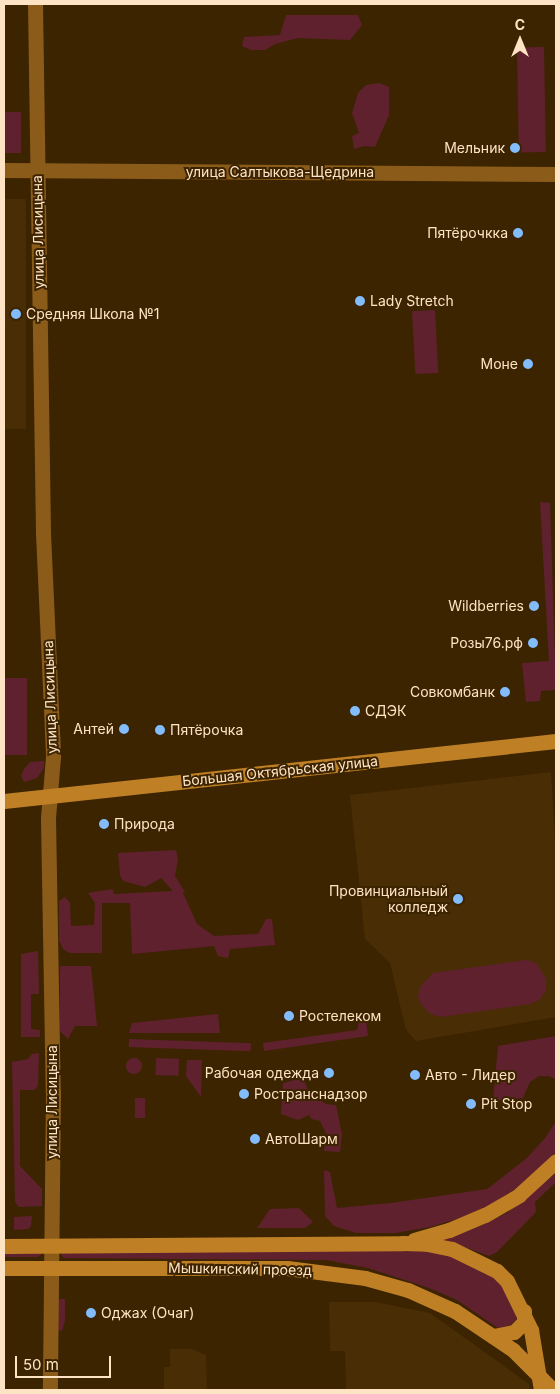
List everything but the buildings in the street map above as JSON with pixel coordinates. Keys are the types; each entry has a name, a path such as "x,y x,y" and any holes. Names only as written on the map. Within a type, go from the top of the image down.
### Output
{"main road":[{"name":"Большая Октябрьская улица","path":"4,801 556,741"},
{"name":"Мышкинский проезд","path":"403,1243 450,1230 485,1215 519,1195 556,1160"},
{"name":"Мышкинский проезд","path":"4,1246 403,1243 427,1244 452,1249 491,1268 507,1280 524,1311 531,1330 539,1374"},
{"name":"Мышкинский проезд","path":"4,1268 313,1270 365,1278 408,1290 455,1311 493,1336 539,1374 553,1390"},
{"path":"493,1336 505,1336 521,1327 524,1322 524,1311"},
{"path":"539,1374 541,1390"}],"street":[{"name":"улица Лисицына","path":"35,4 43,533 53,757 48,818 53,1083 50,1390"},
{"name":"улица Салтыкова-Щедрина","path":"4,170 556,174"}],"shaded area":[{"path":"286,15 358,15 362,25 350,40 298,38 275,44 265,50 251,50 242,46 244,37 280,35"},
{"path":"517,47 544,47 546,152 519,152"},
{"path":"379,83 389,87 389,115 375,147 364,146 354,149 352,136 359,133 352,113 358,93 366,85"},
{"path":"4,112 21,112 21,153 4,153"},
{"name":"Средняя Школа №1","path":"4,199 26,199 26,429 4,429"},
{"path":"4,245 6,245 6,325 4,325"},
{"path":"435,310 438,373 415,374 412,311"},
{"path":"540,502 550,503 556,690 541,691 540,701 526,702 522,663 549,661"},
{"path":"4,678 27,678 27,755 4,755"},
{"path":"44,761 44,768 37,778 24,782 21,776 30,762"},
{"name":"Провинциальный колледж","path":"551,772 556,859 556,1017 416,1041 406,1030 390,963 365,939 350,795"},
{"path":"176,850 178,859 175,876 185,892 183,893 197,924 214,936 258,934 266,919 272,919 275,945 230,949 228,958 218,956 214,946 132,954 130,903 102,903 102,953 70,953 64,950 59,941 59,901 65,897 70,903 71,926 94,925 95,903 88,893 113,889 114,894 173,891 161,878 145,887 123,881 120,875 118,853"},
{"path":"38,951 39,994 31,994 31,1029 40,1030 40,1037 21,1037 21,954"},
{"path":"526,960 536,963 546,979 546,991 539,1000 530,1004 441,1017 430,1014 421,1004 418,997 420,987 433,973"},
{"path":"60,966 91,966 97,1026 75,1026 68,1039 60,1031"},
{"path":"365,1013 368,1036 264,1051 263,1043 357,1030 360,1014"},
{"path":"218,1014 220,1033 129,1033 132,1023"},
{"path":"556,1036 556,1079 548,1076 539,1076 530,1082 523,1098 493,1101 498,1046"},
{"path":"129,1039 251,1043 251,1051 129,1047"},
{"path":"39,1053 38,1086 34,1090 20,1090 20,1166 42,1189 42,1206 19,1207 15,1202 12,1062 28,1059 32,1054"},
{"path":"134,1058 140,1060 142,1066 140,1072 134,1074 128,1072 126,1066 128,1060"},
{"path":"156,1058 179,1059 178,1076 155,1075"},
{"path":"187,1060 202,1060 201,1097 186,1076"},
{"path":"303,1078 308,1090 315,1093 318,1099 326,1104 336,1105 342,1134 340,1152 324,1151 326,1133 320,1121 312,1119 309,1115 298,1120 281,1114 283,1083"},
{"path":"135,1098 145,1098 145,1118 135,1118"},
{"path":"556,1121 556,1152 519,1187 490,1205 460,1218 430,1227 395,1233 356,1233 334,1226 325,1216 324,1170 330,1172 337,1208 391,1203 487,1189 527,1158 546,1137"},
{"path":"556,1173 556,1182 535,1202 536,1212 497,1252 489,1256 443,1239 482,1225 507,1213"},
{"path":"299,1208 313,1222 305,1228 257,1228 270,1209"},
{"path":"32,1216 31,1226 28,1229 14,1230 14,1217"},
{"path":"419,1250 442,1253 491,1274 503,1287 519,1315 515,1321 507,1327 498,1328 457,1300 429,1288 368,1268 326,1260 64,1258 61,1255 65,1251"},
{"path":"4,1251 42,1254 38,1257 4,1257"},
{"path":"57,1299 65,1299 65,1320 62,1331 57,1330"},
{"path":"329,1302 375,1302 430,1313 529,1384 529,1390 346,1390 345,1351 330,1351"},
{"path":"170,1349 191,1349 206,1355 207,1390 164,1390 164,1367 170,1367"}],"place":[{"name":"Мельник","path":"515,148"},
{"name":"Пятёрочкка","path":"518,233"},
{"name":"Lady Stretch","path":"360,301"},
{"name":"Средняя Школа №1","path":"16,314"},
{"name":"Моне","path":"528,364"},
{"name":"Wildberries","path":"534,606"},
{"name":"Розы76.рф","path":"533,643"},
{"name":"Совкомбанк","path":"505,692"},
{"name":"СДЭК","path":"355,711"},
{"name":"Антей","path":"124,729"},
{"name":"Пятёрочка","path":"160,730"},
{"name":"Природа","path":"104,824"},
{"name":"Провинциальный колледж","path":"458,899"},
{"name":"Ростелеком","path":"289,1016"},
{"name":"Рабочая одежда","path":"329,1073"},
{"name":"Авто - Лидер","path":"415,1075"},
{"name":"Ространснадзор","path":"244,1094"},
{"name":"Pit Stop","path":"471,1104"},
{"name":"АвтоШарм","path":"255,1139"},
{"name":"Оджах (Очаг)","path":"91,1313"}]}
